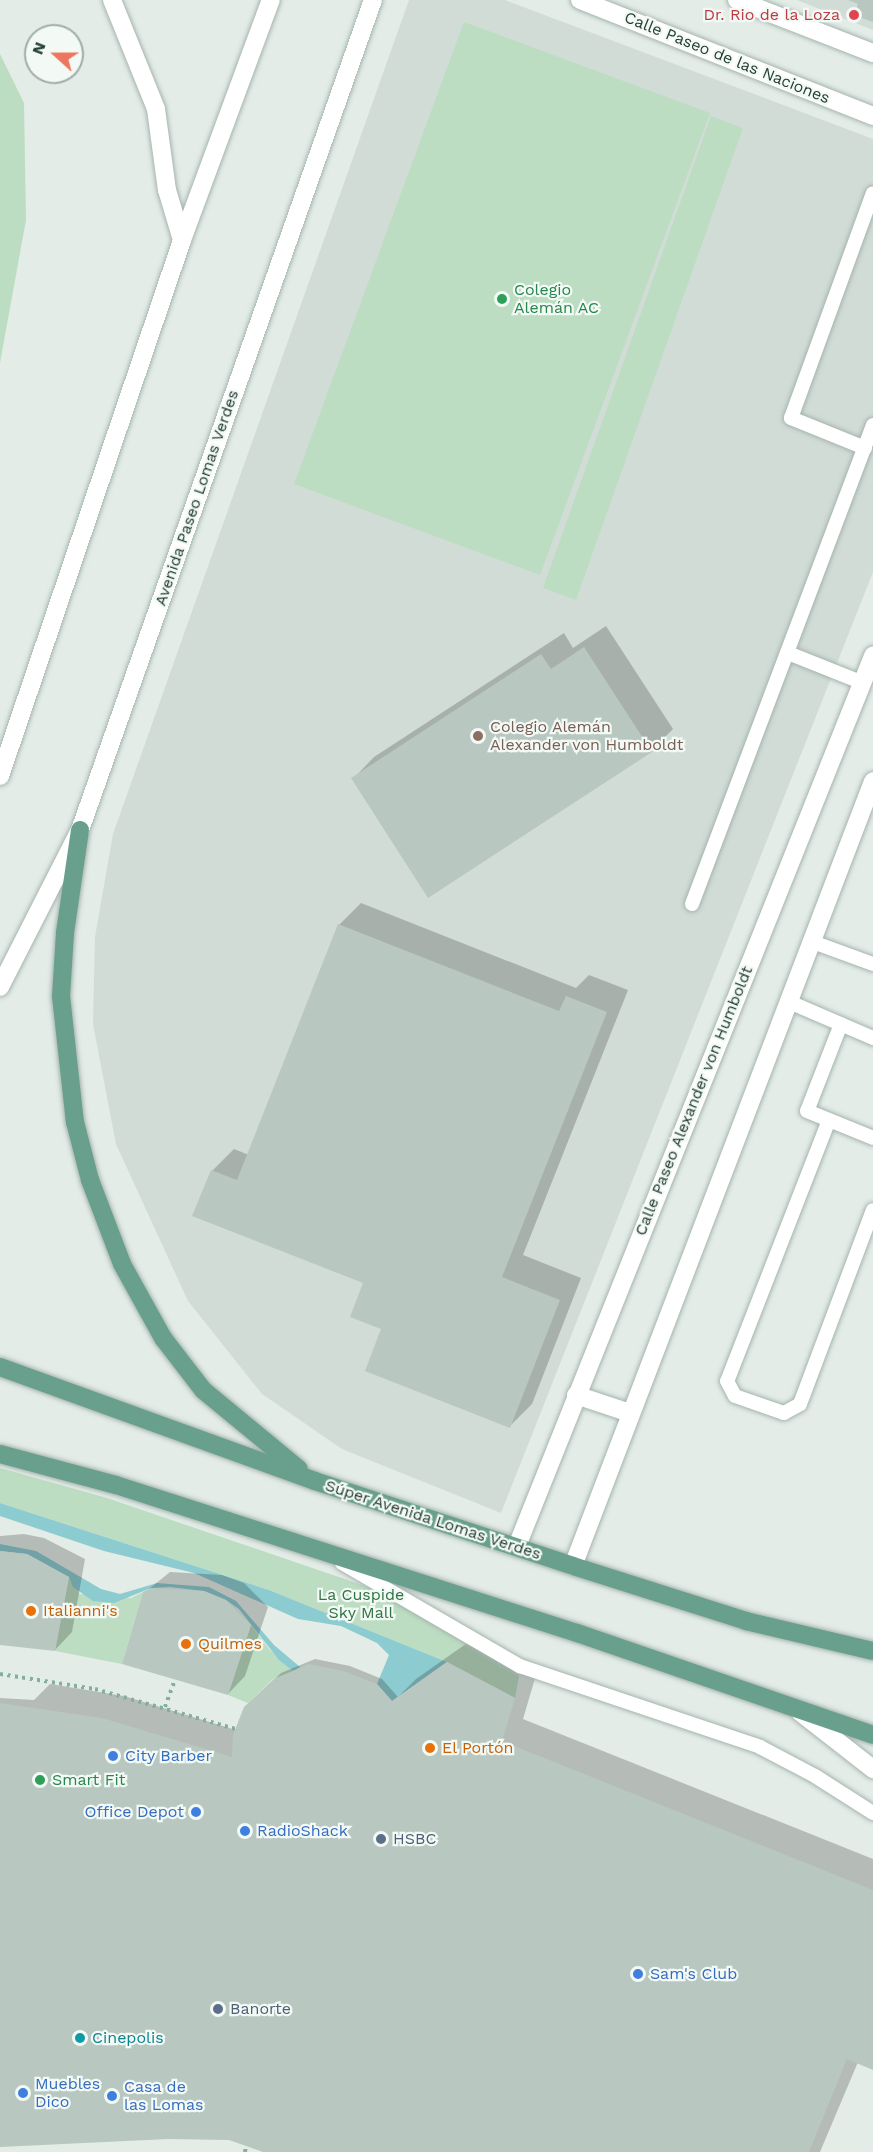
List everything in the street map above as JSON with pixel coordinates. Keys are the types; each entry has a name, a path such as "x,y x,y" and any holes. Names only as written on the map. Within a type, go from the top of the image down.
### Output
{"main road":[{"path":"80,830 67,922 61,996 75,1122 90,1180 122,1264 163,1338 203,1390 249,1431 315,1481"},
{"name":"Súper Avenida Lomas Verdes","path":"0,1367 315,1481 573,1566 746,1621 873,1651"},
{"path":"0,1454 116,1485 577,1633 873,1735"}],"street":[{"path":"112,0 156,110 167,190 182,240"},
{"path":"0,776 182,240 271,0"},
{"name":"Avenida Paseo Lomas Verdes","path":"0,987 80,830 373,0"},
{"name":"Calle Paseo de las Naciones","path":"580,0 873,117"},
{"path":"737,0 873,53"},
{"name":"Calle Paseo Alexander von Humboldt","path":"517,1546 873,656"},
{"path":"573,1566 873,781"},
{"path":"576,1395 630,1413"},
{"path":"801,1712 873,1769"}],"lane":[{"path":"865,448 791,418 873,193"},
{"path":"692,904 873,425"},
{"path":"788,653 863,682"},
{"path":"810,941 873,964"},
{"path":"787,1001 873,1038"},
{"path":"841,1024 807,1111 873,1138"},
{"path":"829,1120 727,1381 735,1396 784,1413 800,1404 873,1210"},
{"path":"322,1552 520,1666 760,1747 873,1813"}],"path":[{"path":"0,1674 95,1689 165,1707 235,1729"},
{"path":"165,1707 175,1680"},
{"path":"245,2152 246,2145"}],"shaded area":[{"name":"Colegio Alemán Alexander von Humboldt","path":"409,0 505,0 873,139 873,572 501,1513 342,1449 262,1394 188,1301 116,1144 93,1024 95,937 113,834"},
{"name":"Dr. Rio de la Loza","path":"797,0 873,0 873,30"}],"green space":[{"name":"Colegio Alemán AC","path":"464,22 710,113 540,575 294,484"},
{"path":"0,54 24,103 26,220 0,363"},
{"path":"711,116 743,128 576,600 543,588"},
{"name":"La Cuspide Sky Mall","path":"0,1468 107,1498 374,1589 520,1671 515,1698 447,1662 269,1590 0,1503"},
{"path":"69,1577 80,1594 131,1598 143,1592 122,1664 55,1651"},
{"path":"251,1625 269,1649 293,1671 273,1679 248,1703 228,1695"}],"water":[{"name":"La Cuspide Sky Mall","path":"0,1503 269,1590 447,1662 392,1701 377,1684 389,1655 377,1643 341,1626 298,1619 194,1573 104,1551 0,1516"},
{"name":"La Cuspide Sky Mall","path":"0,1544 36,1551 101,1589 120,1594 157,1583 209,1587 236,1601 274,1645 300,1667 293,1671 279,1660 239,1609 226,1600 204,1591 170,1587 151,1588 114,1603 93,1601 73,1587 69,1577 27,1554 0,1551"}],"building":[{"path":"848,0 873,0 873,22 854,15 858,4"},
{"path":"584,647 652,752 428,898 351,778 541,654 551,669"},
{"path":"338,924 559,1011 566,996 607,1012 502,1277 560,1300 510,1428 365,1371 381,1329 350,1317 363,1283 192,1216 211,1170 237,1180"},
{"name":"Italianni's","path":"0,1551 27,1554 69,1577 55,1651 0,1645"},
{"name":"Quilmes","path":"151,1588 204,1591 226,1600 251,1625 228,1695 122,1664 143,1592"},
{"name":"La Cuspide Sky Mall","path":"447,1662 515,1698 502,1741 873,1890 873,2070 847,2059 809,2152 263,2152 229,2140 168,2139 0,2147 0,1703 102,1718 232,1757 233,1735 244,1707 274,1679 309,1664 343,1671 377,1684 392,1701"}],"place":[{"name":"Dr. Rio de la Loza","path":"854,15"},
{"name":"Colegio Alemán AC","path":"502,299"},
{"name":"Colegio Alemán Alexander von Humboldt","path":"478,736"},
{"name":"Italianni's","path":"31,1611"},
{"name":"Quilmes","path":"186,1644"},
{"name":"El Portón","path":"430,1748"},
{"name":"City Barber","path":"113,1756"},
{"name":"Smart Fit","path":"40,1780"},
{"name":"Office Depot","path":"196,1812"},
{"name":"RadioShack","path":"245,1831"},
{"name":"HSBC","path":"381,1839"},
{"name":"Sam's Club","path":"638,1974"},
{"name":"Banorte","path":"218,2009"},
{"name":"Cinepolis","path":"80,2038"},
{"name":"Muebles Dico","path":"23,2093"},
{"name":"Casa de las Lomas","path":"112,2096"}]}
